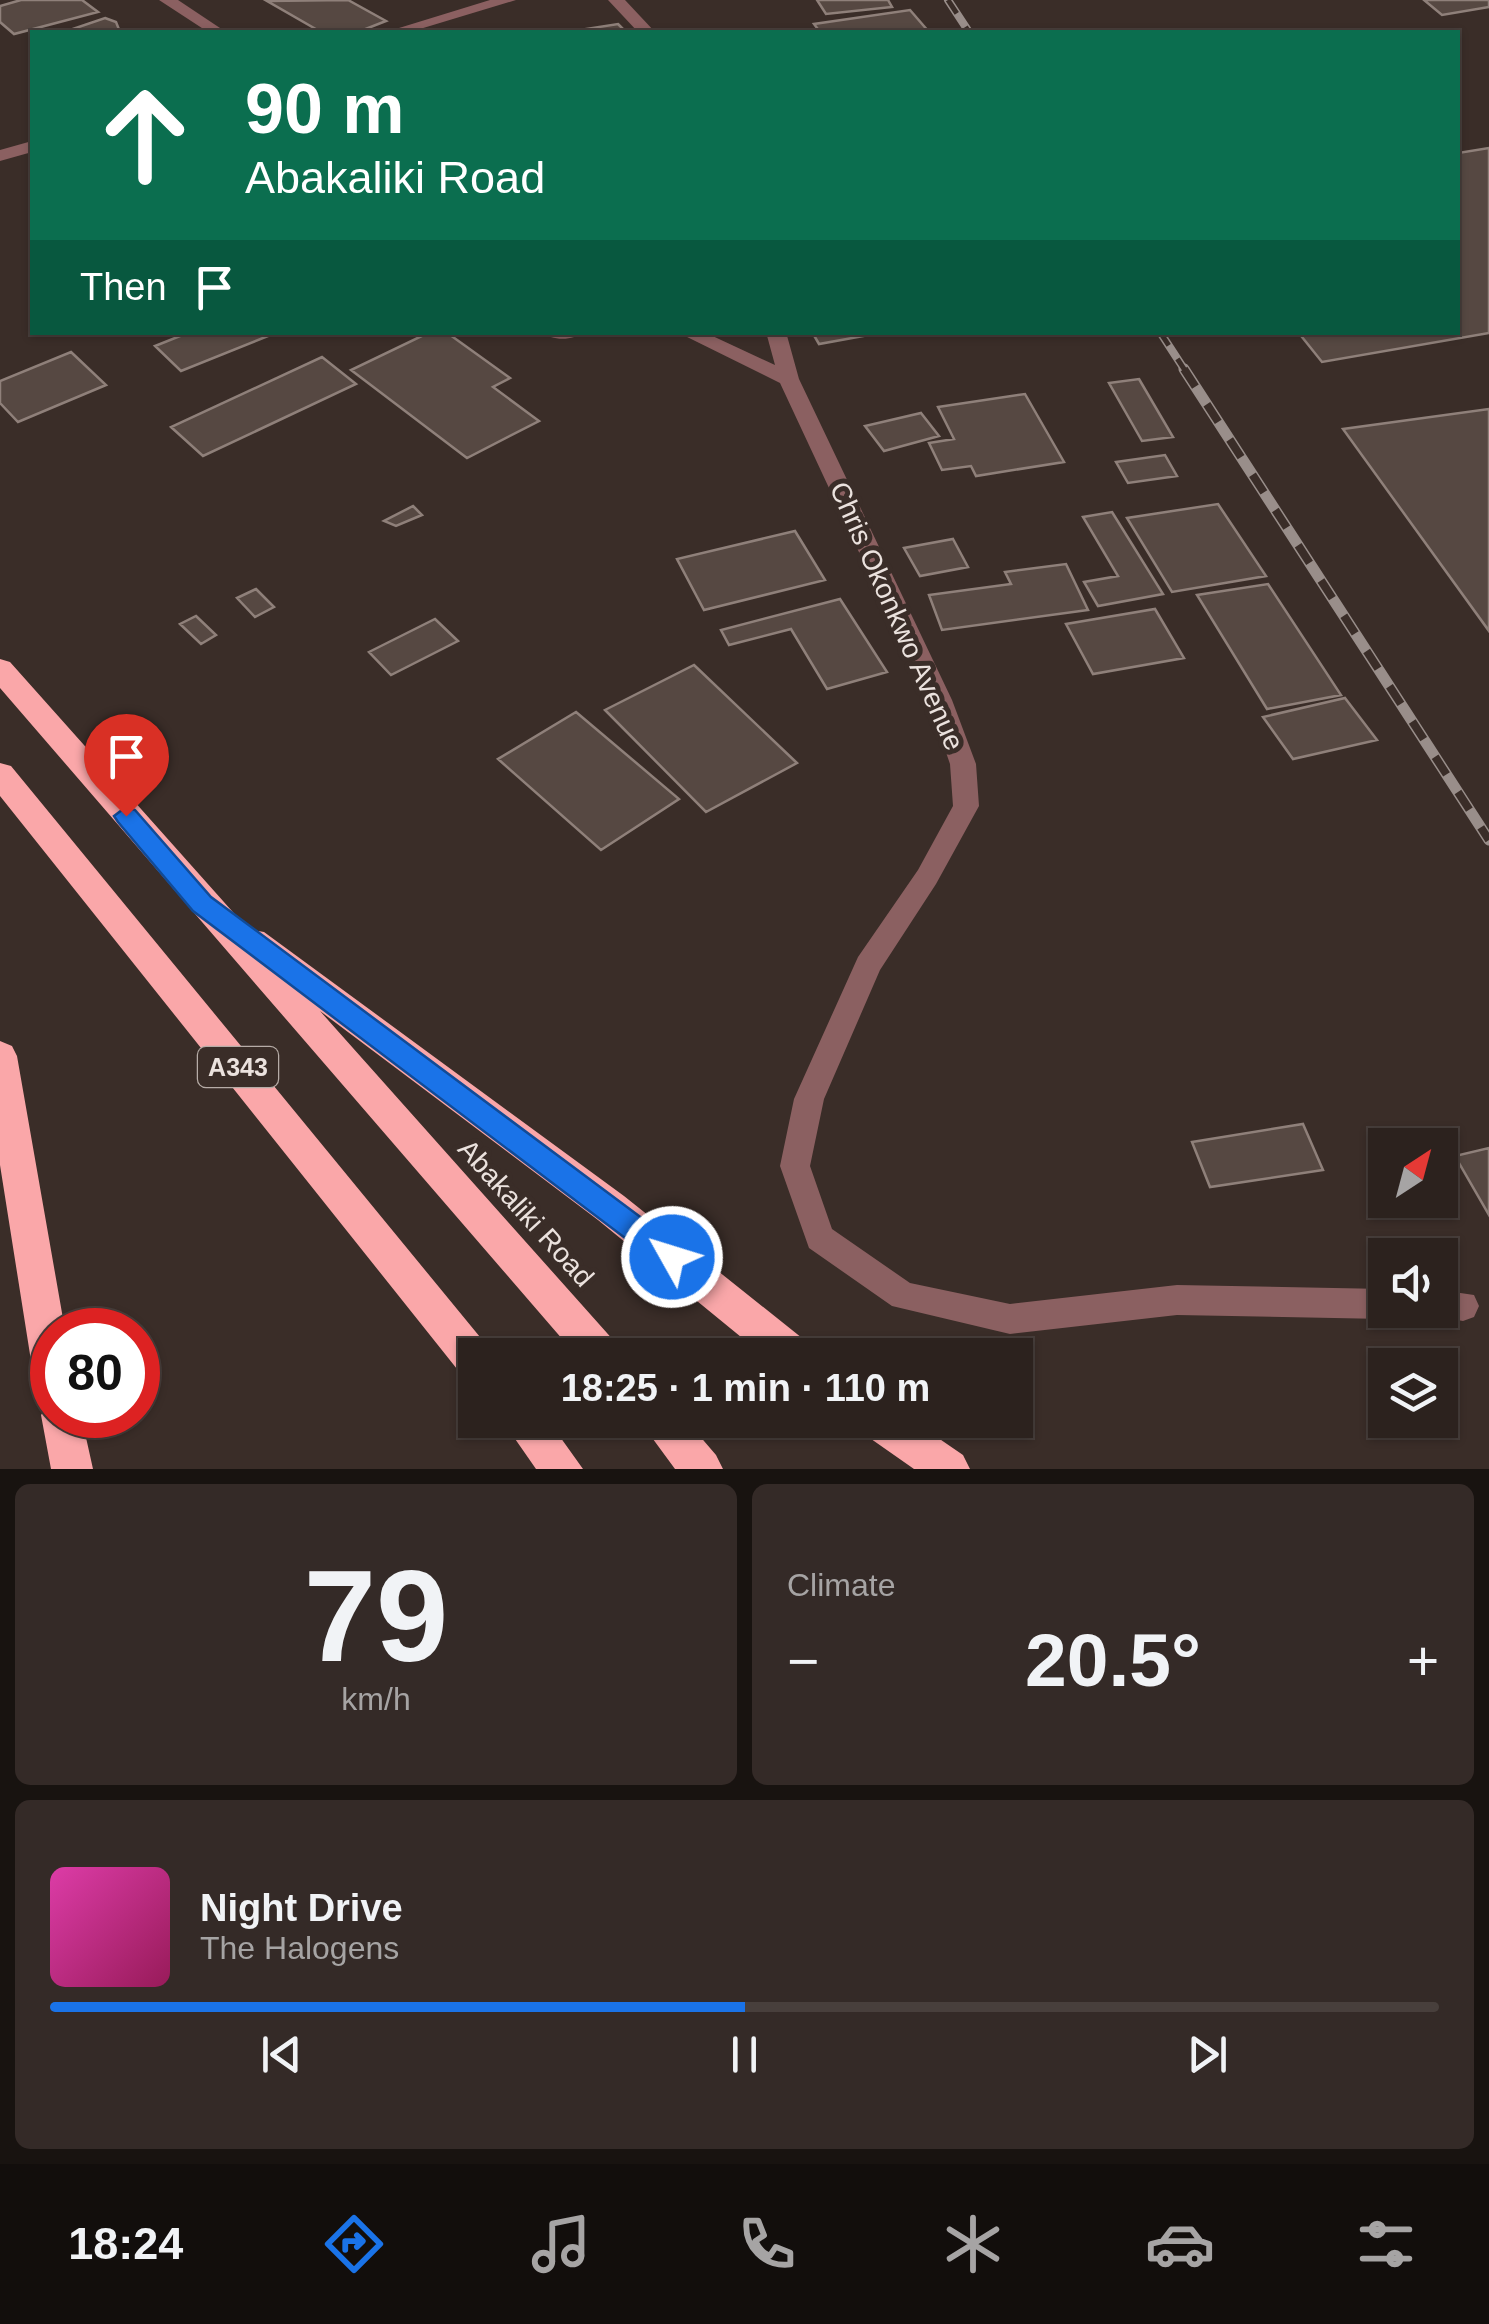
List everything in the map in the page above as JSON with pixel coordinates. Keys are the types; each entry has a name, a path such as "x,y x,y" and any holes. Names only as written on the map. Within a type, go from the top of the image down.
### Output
{"highway":[{"name":"Abakaliki Road","path":"0,670 586,1338"},
{"name":"A343","path":"0,774 458,1341"},
{"path":"202,904 612,1208 772,1338"},
{"path":"0,1056 42,1308"},
{"path":"66,1438 72,1469"},
{"path":"537,1438 562,1469"},
{"path":"675,1438 702,1469"},
{"path":"904,1438 949,1469"}],"street":[{"path":"168,0 215,30"},
{"path":"401,30 508,0"},
{"path":"616,0 645,30"},
{"path":"0,156 30,147"},
{"path":"694,335 789,379"},
{"name":"Chris Okonkwo Avenue","path":"777,335 789,379 940,700 963,764 966,806 927,877 868,966 809,1099 796,1166 820,1238 903,1296 1010,1319 1178,1300 1368,1304"}],"building":[{"path":"21,0 82,0 98,12 14,34 0,22 0,6"},
{"path":"348,0 386,21 363,30 318,30 267,1"},
{"path":"817,0 888,0 892,7 826,14"},
{"path":"1424,0 1489,0 1489,7 1442,15"},
{"path":"910,10 927,30 818,30 814,24"},
{"path":"105,18 116,22 119,30 70,30"},
{"path":"618,24 624,30 580,30"},
{"path":"1489,148 1489,333 1322,362 1300,335 1460,335 1460,153"},
{"path":"182,335 268,336 181,371 155,346"},
{"path":"424,335 450,335 510,378 493,387 539,421 467,458 351,370"},
{"path":"814,335 869,335 819,344"},
{"path":"71,352 106,385 18,422 0,403 0,381"},
{"path":"322,357 356,384 203,456 171,427"},
{"path":"1139,379 1173,437 1142,441 1109,383"},
{"path":"1025,394 1064,462 976,476 971,466 942,470 929,443 954,439 938,407"},
{"path":"1489,409 1489,631 1343,429"},
{"path":"921,413 939,436 884,451 865,426"},
{"path":"1165,455 1177,476 1128,483 1116,462"},
{"path":"1218,504 1266,576 1172,592 1127,518"},
{"path":"413,506 422,515 396,526 384,521"},
{"path":"1112,512 1163,594 1098,606 1084,582 1118,576 1083,517"},
{"path":"795,531 825,580 704,610 677,559"},
{"path":"953,539 968,567 920,576 904,548"},
{"path":"1066,564 1088,610 942,630 929,595 1011,584 1005,572"},
{"path":"1268,584 1341,695 1267,709 1197,595"},
{"path":"256,589 274,607 255,617 237,598"},
{"path":"840,599 887,672 827,689 791,629 729,645 721,630"},
{"path":"1155,609 1184,658 1093,674 1066,624"},
{"path":"196,616 216,635 201,644 180,624"},
{"path":"435,619 458,641 391,675 369,652"},
{"path":"694,665 797,763 706,812 605,710"},
{"path":"1345,698 1377,740 1293,759 1263,717"},
{"path":"576,712 679,799 601,850 498,759"},
{"path":"1303,1124 1323,1170 1210,1187 1192,1142"},
{"path":"1489,1148 1489,1215 1458,1161 1458,1155"}],"railway":[{"path":"948,0 968,30"},
{"path":"1162,335 1186,372"},
{"path":"1184,369 1489,840"}],"route":[{"path":"126,816 202,904 612,1208 672,1257"}]}
